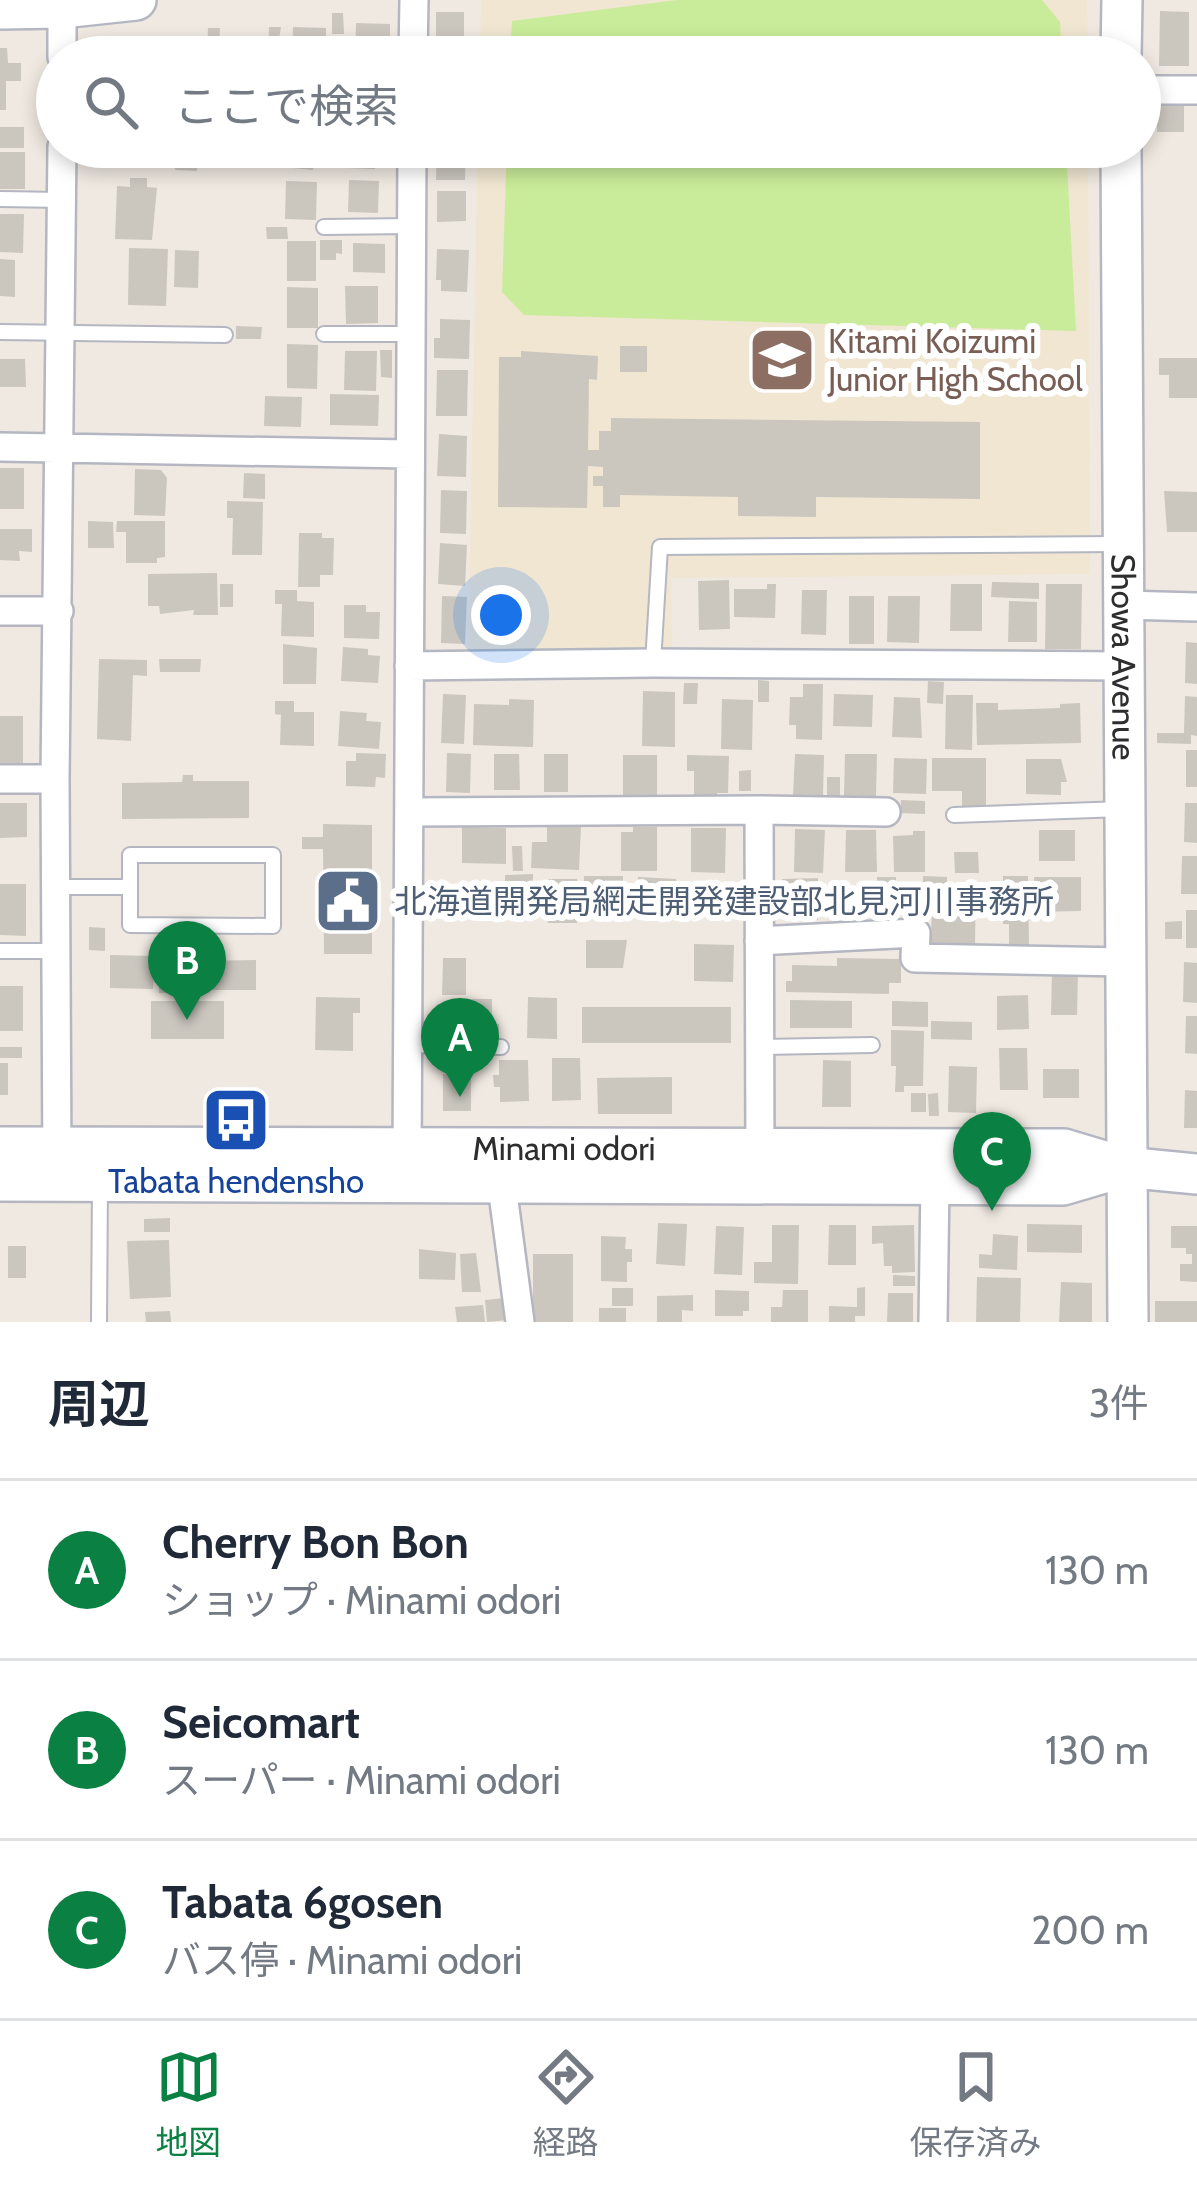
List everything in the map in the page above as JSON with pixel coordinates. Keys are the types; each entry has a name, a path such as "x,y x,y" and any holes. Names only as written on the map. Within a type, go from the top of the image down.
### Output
{"street":[{"path":"0,9 136,0"},
{"path":"413,36 414,0"},
{"path":"1121,36 1122,0"},
{"path":"62,4 62,36"},
{"path":"1161,90 1197,90"},
{"path":"56,1164 62,168"},
{"path":"407,1166 412,168"},
{"name":"Showa Avenue","path":"1121,168 1128,1322"},
{"path":"0,447 408,454"},
{"path":"1123,605 1197,607"},
{"path":"0,611 59,611"},
{"path":"410,666 653,662 1122,665"},
{"path":"0,779 55,779"},
{"path":"759,810 760,1166"},
{"path":"409,812 886,812"},
{"path":"759,941 916,933 916,958 1125,962"},
{"name":"Minami odori","path":"0,1147 56,1164 407,1166 760,1166 1064,1149 1124,1168 1197,1174"},
{"name":"Minami odori","path":"0,1181 56,1164"},
{"path":"499,1166 520,1322"},
{"name":"Minami odori","path":"760,1166 935,1183 1063,1185 1124,1168"},
{"path":"933,1322 935,1183"}],"lane":[{"path":"0,199 62,200"},
{"path":"324,227 411,226"},
{"path":"0,332 226,335"},
{"path":"324,334 410,334"},
{"path":"653,662 660,547 1123,544"},
{"path":"954,815 1124,809"},
{"path":"130,854 273,855 273,926 130,925 130,887 130,854"},
{"path":"55,887 130,887"},
{"path":"0,951 56,951"},
{"path":"407,1045 501,1047"},
{"path":"761,1047 872,1045"},
{"path":"99,1322 100,1164"}],"shaded area":[{"path":"481,0 1087,0 1088,36 480,36"},
{"name":"Kitami Koizumi Junior High School","path":"478,168 1088,168 1090,574 671,578 672,652 468,651"}],"green space":[{"path":"677,0 1042,0 1060,22 1061,36 511,36 512,21"},
{"path":"506,168 1067,168 1076,331 524,315 502,292"}],"building":[{"path":"1160,11 1189,12 1189,66 1161,66"},
{"path":"436,12 464,12 464,36 436,36"},
{"path":"332,13 343,13 344,34 332,34"},
{"path":"356,23 390,24 390,36 356,36"},
{"path":"269,27 281,27 280,36 269,36"},
{"path":"293,27 326,28 326,36 293,36"},
{"path":"208,28 220,28 220,36 208,36"},
{"path":"0,48 7,48 8,63 21,63 21,81 6,81 6,110 0,110"},
{"path":"1161,102 1184,102 1184,132 1161,132"},
{"path":"0,127 24,127 24,148 0,148"},
{"path":"0,152 25,152 25,189 0,189"},
{"path":"436,168 465,168 465,180 436,180"},
{"path":"130,178 147,178 147,187 157,188 152,240 115,239 117,186 130,187"},
{"path":"349,180 379,181 378,213 348,212"},
{"path":"286,181 317,182 316,220 285,219"},
{"path":"437,191 466,191 466,221 437,222"},
{"path":"0,214 24,214 23,253 0,252"},
{"path":"266,227 287,227 288,239 267,239"},
{"path":"320,240 342,240 342,254 336,253 336,260 320,260"},
{"path":"287,241 316,241 316,281 287,281"},
{"path":"353,243 385,244 385,273 353,272"},
{"path":"129,248 168,249 166,306 128,305"},
{"path":"437,249 469,250 467,292 441,291 441,280 436,280"},
{"path":"175,250 199,251 198,288 174,287"},
{"path":"0,259 15,260 15,297 0,296"},
{"path":"345,286 378,286 378,323 346,324"},
{"path":"287,287 318,288 318,328 287,328"},
{"path":"440,319 470,320 469,359 434,358"},
{"path":"236,326 262,327 261,339 236,339"},
{"path":"287,344 318,345 317,389 287,388"},
{"path":"620,346 647,346 647,372 620,372"},
{"path":"380,350 392,350 392,378 381,377"},
{"path":"345,351 377,351 376,391 344,390"},
{"path":"521,351 598,356 597,380 589,379 588,450 599,450 599,431 611,431 611,418 980,422 980,499 816,497 816,517 738,516 738,497 620,495 620,507 603,507 603,486 593,486 593,476 603,476 603,467 588,466 587,508 498,507 499,357 521,357"},
{"path":"1159,358 1197,358 1197,398 1169,398 1169,375 1159,375"},
{"path":"0,359 25,359 26,387 0,387"},
{"path":"437,370 468,370 467,416 436,416"},
{"path":"330,394 379,395 378,426 330,425"},
{"path":"265,396 302,397 301,427 264,426"},
{"path":"439,434 467,436 466,477 437,476"},
{"path":"0,468 24,468 24,509 0,509"},
{"path":"135,469 161,470 167,478 165,516 134,515"},
{"path":"244,473 265,474 265,499 243,498"},
{"path":"441,490 467,491 466,534 440,533"},
{"path":"1164,491 1197,492 1197,532 1167,532"},
{"path":"227,501 263,502 262,555 232,555 233,518 227,518"},
{"path":"88,521 113,522 114,548 88,548"},
{"path":"117,521 165,521 165,557 157,558 157,563 126,563 126,532 116,532"},
{"path":"0,529 32,529 32,552 19,551 20,561 0,560"},
{"path":"299,533 334,538 333,575 320,575 320,587 298,587"},
{"path":"440,543 467,545 465,586 438,584"},
{"path":"217,573 218,615 193,615 194,610 160,614 159,606 148,606 148,574"},
{"path":"729,580 730,629 699,630 698,581"},
{"path":"992,582 1039,583 1039,599 991,597"},
{"path":"220,584 233,584 233,607 220,607"},
{"path":"767,584 776,584 775,618 734,617 734,589 767,589"},
{"path":"951,584 982,584 982,631 950,631"},
{"path":"1046,584 1082,584 1081,649 1045,649"},
{"path":"275,590 297,590 297,601 314,602 314,637 281,636 282,604 275,604"},
{"path":"802,590 827,590 826,635 801,634"},
{"path":"442,596 467,597 465,644 441,643"},
{"path":"849,596 874,596 874,644 849,644"},
{"path":"888,596 920,596 919,643 887,642"},
{"path":"1009,601 1037,602 1037,642 1008,642"},
{"path":"344,605 366,605 366,612 380,612 379,639 344,638"},
{"path":"1186,642 1197,643 1197,684 1185,683"},
{"path":"283,644 317,648 316,684 283,684"},
{"path":"343,647 368,649 368,655 380,656 378,683 341,681"},
{"path":"99,659 147,660 147,676 133,675 131,741 97,739"},
{"path":"159,659 201,659 200,672 160,672"},
{"path":"758,680 769,681 769,702 758,702"},
{"path":"928,681 944,682 943,704 927,703"},
{"path":"684,683 698,683 697,704 683,704"},
{"path":"803,684 823,684 822,740 796,739 796,725 789,725 790,697 803,697"},
{"path":"643,691 675,692 675,747 642,746"},
{"path":"443,694 466,695 464,744 441,743"},
{"path":"834,694 873,695 872,727 833,726"},
{"path":"946,695 973,695 972,750 945,749"},
{"path":"1185,696 1197,697 1197,736 1191,735 1191,744 1157,743 1157,733 1184,733"},
{"path":"894,697 920,698 922,738 892,737"},
{"path":"509,699 534,700 533,747 473,745 474,704 509,705"},
{"path":"722,699 753,700 752,750 721,749"},
{"path":"275,701 294,701 294,712 314,712 314,746 280,745 281,715 275,714"},
{"path":"976,703 998,703 998,710 1080,703 1081,743 977,745"},
{"path":"340,711 367,713 366,721 381,722 379,749 338,746"},
{"path":"0,716 23,716 23,763 0,763"},
{"path":"1186,750 1197,750 1197,787 1186,787"},
{"path":"356,753 386,754 385,778 376,777 375,787 346,786 346,761 356,761"},
{"path":"447,753 471,754 470,793 446,792"},
{"path":"494,754 519,754 520,790 494,790"},
{"path":"544,754 568,754 568,792 544,792"},
{"path":"795,754 824,755 823,796 793,795"},
{"path":"845,754 877,754 876,796 844,796"},
{"path":"623,755 657,755 657,799 623,798"},
{"path":"687,755 729,756 728,793 717,793 717,801 694,801 694,771 687,771"},
{"path":"894,758 927,759 926,794 893,793"},
{"path":"932,758 986,758 986,807 962,806 962,791 932,791"},
{"path":"1026,759 1061,759 1067,782 1061,782 1061,795 1026,794"},
{"path":"751,770 751,791 739,791 739,771"},
{"path":"183,775 193,775 193,781 249,781 249,818 122,819 122,783 182,782"},
{"path":"827,777 840,777 840,799 827,799"},
{"path":"901,800 925,801 925,814 900,813"},
{"path":"0,803 27,803 27,837 0,838"},
{"path":"1185,803 1197,803 1197,843 1184,842"},
{"name":"北海道開発局網走開発建設部北見河川事務所","path":"323,824 372,825 372,954 324,954 323,849 302,849 302,837 323,837"},
{"path":"547,825 581,827 579,870 531,868 532,842 547,842"},
{"path":"462,827 506,828 506,864 462,863"},
{"path":"633,827 657,827 657,871 621,871 621,832 633,832"},
{"path":"691,828 726,828 725,873 691,872"},
{"path":"795,829 825,830 823,873 794,872"},
{"path":"846,830 876,830 877,872 845,872"},
{"path":"1039,830 1075,830 1075,861 1039,861"},
{"path":"913,831 925,831 925,872 894,872 893,836 913,835"},
{"path":"512,846 522,846 523,871 513,871"},
{"path":"954,852 978,852 979,873 955,873"},
{"path":"1182,856 1197,856 1197,894 1181,894"},
{"path":"533,874 533,885 505,886 505,875"},
{"path":"584,876 623,876 623,903 583,903"},
{"path":"923,876 976,883 975,945 931,944 932,895 922,895"},
{"path":"1003,876 1028,876 1029,945 1009,945 1009,924 1003,924"},
{"path":"638,877 676,879 675,902 637,901"},
{"path":"877,877 896,877 896,899 877,899"},
{"path":"1034,877 1081,877 1081,911 1035,912"},
{"path":"818,878 818,920 783,920 782,879"},
{"path":"549,879 577,879 577,923 548,923 543,900 549,900"},
{"path":"0,884 26,884 26,936 0,935"},
{"path":"1186,910 1197,910 1197,948 1186,948"},
{"path":"1182,921 1182,939 1165,939 1165,922"},
{"path":"89,927 105,928 105,951 89,950"},
{"path":"586,940 627,940 623,968 586,968"},
{"path":"694,944 734,945 733,982 694,981"},
{"path":"110,955 154,956 153,989 110,988"},
{"path":"443,958 466,958 466,995 442,995"},
{"path":"837,958 901,959 901,983 889,983 889,994 786,992 792,965 837,966"},
{"path":"159,960 194,960 193,993 159,993"},
{"path":"256,960 256,990 199,990 199,961"},
{"path":"1184,962 1197,963 1197,1003 1183,1002"},
{"path":"1052,972 1078,973 1077,1015 1051,1015"},
{"path":"0,986 23,986 23,1031 0,1031"},
{"path":"1028,995 1029,1029 997,1030 997,996"},
{"path":"316,997 360,998 360,1013 353,1013 353,1051 315,1050"},
{"path":"528,997 557,998 557,1039 527,1038"},
{"path":"453,999 492,999 492,1024 499,1024 499,1037 453,1037"},
{"path":"790,1000 852,1001 852,1028 790,1028"},
{"path":"151,1001 224,1001 224,1039 151,1039"},
{"path":"892,1001 928,1002 928,1027 892,1026"},
{"path":"582,1007 731,1007 731,1043 582,1043"},
{"path":"1186,1016 1197,1016 1197,1054 1185,1053"},
{"path":"931,1021 972,1022 972,1040 931,1039"},
{"path":"891,1030 924,1031 923,1086 904,1086 904,1092 895,1092"},
{"path":"0,1047 22,1047 22,1058 0,1058"},
{"path":"999,1048 1027,1048 1028,1090 1000,1090"},
{"path":"552,1058 580,1058 581,1100 552,1101"},
{"path":"499,1060 528,1060 529,1101 500,1102 500,1087 494,1087 493,1075 499,1075"},
{"path":"823,1060 851,1061 851,1107 822,1107"},
{"path":"0,1063 8,1063 8,1095 0,1095"},
{"path":"949,1066 977,1067 976,1113 948,1112"},
{"path":"1043,1069 1079,1069 1079,1098 1043,1098"},
{"path":"443,1074 471,1074 471,1111 443,1111"},
{"path":"672,1077 672,1114 598,1114 597,1078"},
{"path":"1185,1090 1197,1091 1197,1128 1184,1128"},
{"path":"911,1093 926,1093 926,1112 911,1112"},
{"path":"938,1093 939,1116 929,1116 928,1094"},
{"path":"170,1218 170,1232 144,1232 144,1219"},
{"path":"658,1223 687,1224 685,1266 656,1264"},
{"path":"1027,1224 1082,1225 1082,1253 1027,1252"},
{"path":"772,1225 799,1225 798,1284 754,1283 754,1262 772,1262"},
{"path":"829,1225 856,1225 856,1265 828,1265"},
{"path":"914,1225 915,1272 892,1273 892,1266 884,1266 883,1243 872,1244 872,1226"},
{"path":"716,1226 744,1227 742,1275 714,1274"},
{"path":"1171,1226 1197,1226 1197,1282 1180,1281 1180,1264 1192,1264 1192,1254 1186,1254 1186,1248 1171,1248"},
{"path":"993,1234 1018,1236 1017,1270 979,1268 979,1254 992,1255"},
{"path":"601,1236 626,1237 625,1249 632,1249 627,1282 601,1281"},
{"path":"169,1240 171,1297 130,1299 127,1241"},
{"path":"8,1246 26,1246 26,1278 8,1278"},
{"path":"419,1249 456,1253 455,1280 419,1279"},
{"path":"476,1253 481,1292 462,1292 460,1254"},
{"path":"533,1254 573,1254 573,1322 533,1322"},
{"path":"893,1275 915,1276 915,1286 893,1286"},
{"path":"977,1277 1021,1278 1020,1322 976,1322"},
{"path":"1061,1282 1092,1283 1092,1322 1059,1322"},
{"path":"865,1287 865,1316 855,1316 855,1322 829,1322 829,1306 857,1307 857,1288"},
{"path":"612,1288 633,1288 633,1306 612,1306"},
{"path":"715,1290 749,1291 749,1311 743,1311 743,1316 715,1316"},
{"path":"783,1290 808,1290 808,1322 771,1322 771,1307 782,1307"},
{"path":"888,1293 913,1293 913,1322 887,1322"},
{"path":"693,1295 693,1311 682,1310 682,1322 657,1322 657,1296"},
{"path":"505,1298 507,1320 487,1322 485,1300"},
{"path":"1155,1301 1197,1301 1197,1322 1155,1322"},
{"path":"483,1305 485,1322 457,1322 455,1307"},
{"path":"599,1308 626,1308 626,1322 599,1322"},
{"path":"170,1311 171,1322 146,1322 145,1312"}],"place":[{"name":"Kitami Koizumi Junior High School","path":"782,360"},
{"name":"北海道開発局網走開発建設部北見河川事務所","path":"348,901"},
{"name":"Seicomart","path":"187,1020"},
{"name":"Cherry Bon Bon","path":"460,1097"},
{"name":"Tabata hendensho","path":"236,1120"},
{"name":"Tabata 6gosen","path":"992,1211"}]}
